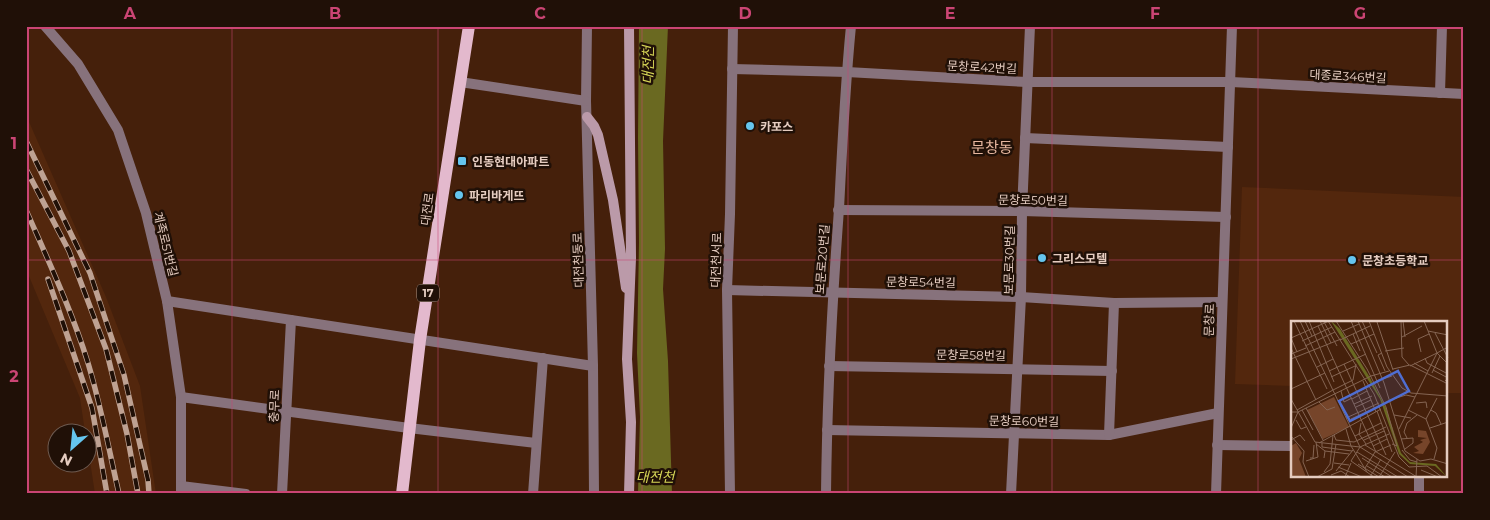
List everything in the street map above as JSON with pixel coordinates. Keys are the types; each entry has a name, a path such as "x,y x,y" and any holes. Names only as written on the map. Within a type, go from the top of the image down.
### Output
{"main road":[{"name":"대전로","path":"402,494 420,340 469,26"},
{"path":"628,26 631,174 630,309 627,359 631,422 629,494"},
{"path":"587,117 598,135 611,191 630,309"}],"street":[{"name":"계족로51번길","path":"45,26 78,64 118,130 146,213 167,301 181,397 181,490"},
{"name":"대전천동로","path":"587,26 586,101 593,366 594,494"},
{"name":"대전천서로","path":"730,494 727,290 733,26"},
{"name":"보문로20번길","path":"826,494 832,293 846,72 851,26"},
{"name":"보문로30번길","path":"1011,494 1021,297 1022,211 1030,26"},
{"name":"문창로","path":"1216,494 1232,26"},
{"path":"1440,93 1442,26"},
{"name":"문창로42번길","path":"732,69 846,72 1027,82 1231,82"},
{"path":"460,82 586,101"},
{"name":"대종로346번길","path":"1231,82 1464,94"},
{"path":"1025,138 1228,146"},
{"name":"문창로50번길","path":"838,210 1022,211 1226,217"},
{"name":"문창로54번길","path":"727,290 1021,297 1114,303 1222,302"},
{"path":"167,301 593,366"},
{"path":"1109,435 1114,303"},
{"name":"충무로","path":"282,494 291,320"},
{"path":"533,494 543,358"},
{"name":"문창로58번길","path":"829,366 1112,371"},
{"path":"181,397 536,443"},
{"name":"문창로60번길","path":"827,430 1109,435 1218,413"},
{"path":"1217,445 1291,446"},
{"path":"1419,478 1419,494"},
{"path":"181,490 246,494"}],"shaded area":[{"path":"26,115 106,297 140,386 156,494 95,494 92,472 98,472 98,422 84,422 80,398 26,269"},
{"name":"문창초등학교","path":"1242,187 1464,197 1464,393 1448,393 1448,321 1291,321 1291,386 1235,384"}],"water":[{"name":"대전천","path":"639,26 668,26 663,141 665,249 663,289 668,361 672,494 638,494 640,417 637,353"}],"railway":[{"path":"26,141 90,273 124,375 148,480 149,494"},
{"path":"26,169 69,251 106,349 127,434 138,494"},
{"path":"26,210 82,344 97,395 119,494"},
{"path":"48,279 92,408 107,494"}],"place":[{"name":"카포스","path":"750,126"},
{"name":"인동현대아파트","path":"462,161"},
{"name":"파리바게뜨","path":"459,195"},
{"name":"그리스모텔","path":"1042,258"},
{"name":"문창초등학교","path":"1352,260"}],"district":[{"name":"문창동","path":"992,147"}]}
